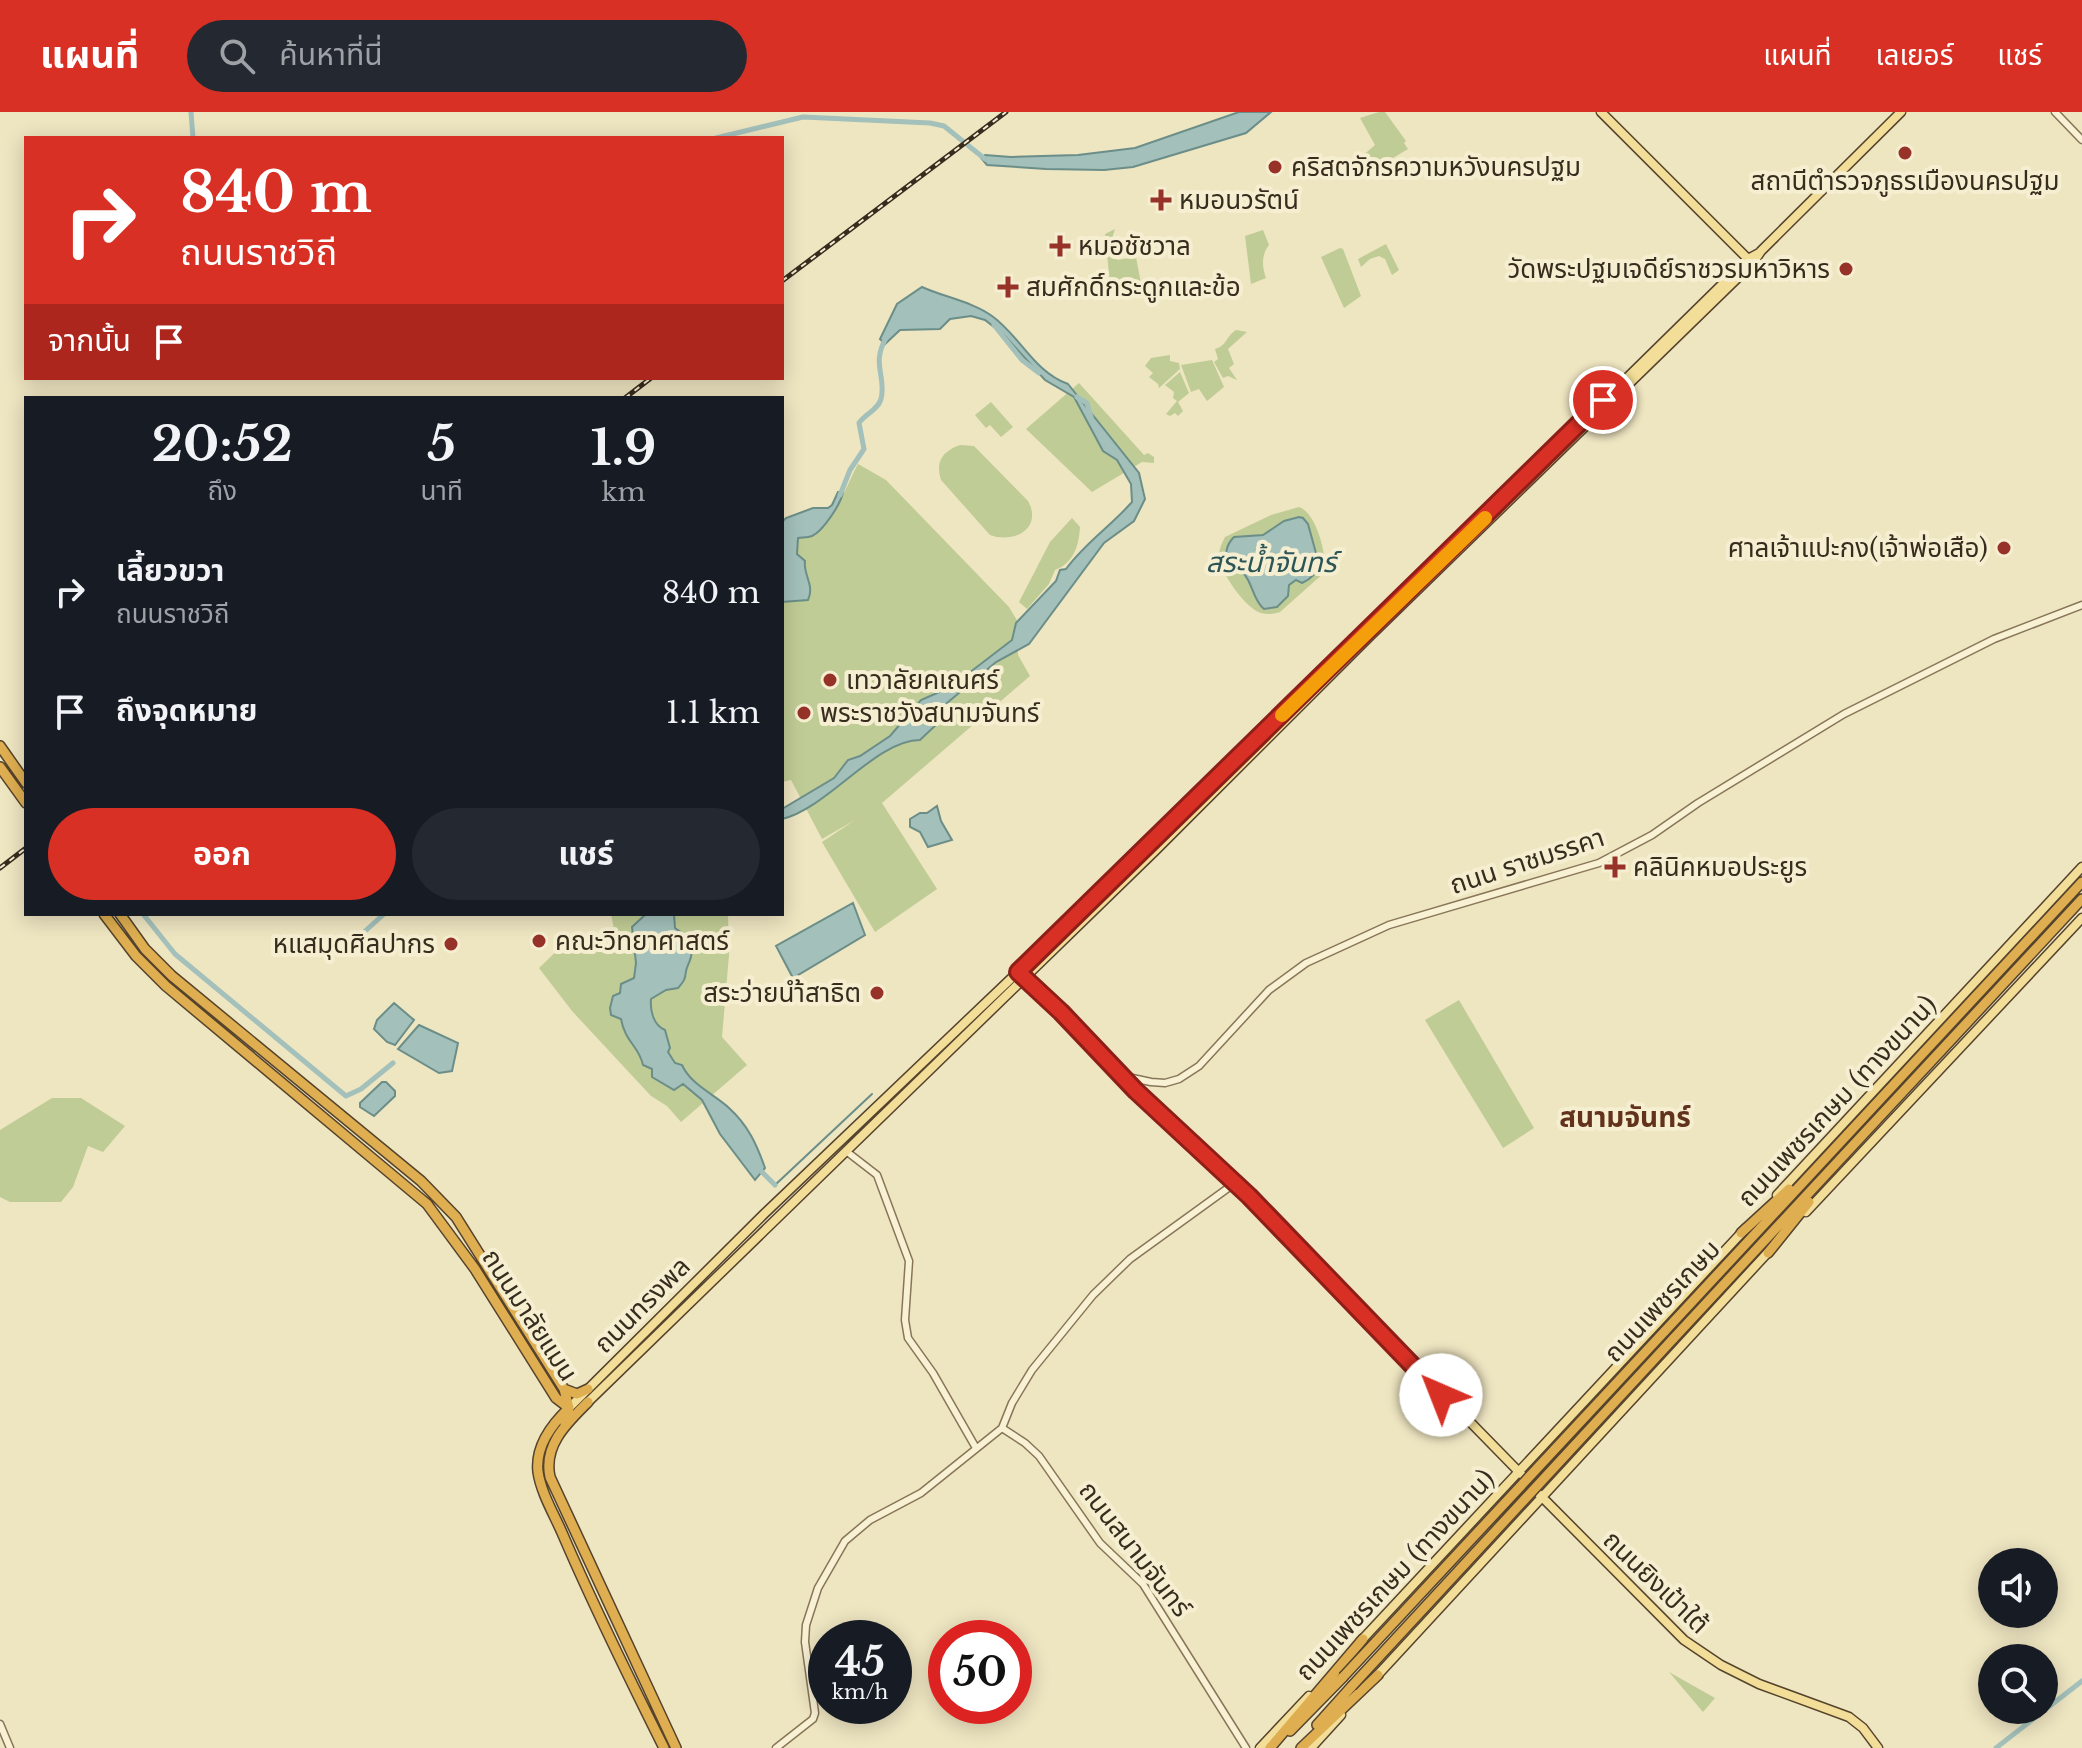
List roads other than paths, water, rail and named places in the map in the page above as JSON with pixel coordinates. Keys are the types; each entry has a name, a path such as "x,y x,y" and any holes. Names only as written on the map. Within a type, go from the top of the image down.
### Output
{"highway":[{"path":"0,746 24,780"},
{"path":"0,767 24,800"},
{"name":"ถนนเพชรเกษม","path":"1272,1748 1343,1677 2082,882"},
{"name":"ถนนเพชรเกษม","path":"1298,1748 2082,899"},
{"path":"103,916 145,974 225,1041 241,1048"},
{"name":"ถนนมาลัยแมน","path":"104,916 166,986 427,1204 475,1269 556,1398 569,1408"},
{"name":"ถนนมาลัยแมน","path":"121,916 172,976 438,1196 456,1217 564,1389 569,1408"},
{"path":"129,916 158,953 209,1006"},
{"path":"1741,1233 1838,1143"},
{"path":"1768,1253 1848,1152"},
{"path":"564,1389 577,1394 588,1389"},
{"path":"556,1398 561,1422"},
{"path":"569,1408 588,1402"},
{"name":"ถนนทรงพล","path":"588,1402 561,1422 549,1463 554,1491 676,1748"},
{"name":"ถนนทรงพล","path":"569,1408 541,1448 538,1463 540,1480 579,1572 664,1748"},
{"path":"1272,1748 1363,1639"},
{"path":"1298,1748 1378,1675"}],"main road":[{"path":"1601,112 1750,261"},
{"path":"1022,974 1901,112"},
{"name":"ถนนเพชรเกษม (ทางขนาน)","path":"1260,1748 2082,867"},
{"name":"ถนนเพชรเกษม (ทางขนาน)","path":"1311,1748 2082,918"},
{"name":"ถนนยิงเป้าใต้","path":"1022,974 1235,1183 1684,1640 1721,1665 1759,1684 1849,1717 1863,1728 1878,1748"},
{"name":"ถนนทรงพล","path":"569,1408 841,1140 1022,974"},
{"name":"ถนนทรงพล","path":"588,1402 847,1150 1022,974"},
{"path":"841,1140 847,1150"},
{"path":"1580,1405 1563,1438 1567,1447 1572,1450 1582,1447 1609,1424"},
{"path":"1472,1523 1488,1511 1499,1512 1505,1522 1502,1540"}],"street":[{"path":"2055,112 2082,140"},
{"name":"ถนน ราชมรรคา","path":"1123,1076 1165,1083 1179,1079 1204,1061 1269,990 1317,957 1389,925 1604,861 1652,835 1698,803 1844,714 1994,639 2082,605"},
{"path":"847,1150 877,1175 909,1261 905,1320 908,1338 933,1373 976,1448"},
{"path":"776,1748 813,1719 815,1713 805,1642 806,1625 817,1590 842,1545 870,1520 921,1493 1002,1428 1012,1403 1032,1370 1093,1295 1130,1259 1235,1183"},
{"name":"ถนนสนามจันทร์","path":"1002,1428 1039,1456 1100,1543 1143,1584 1246,1748"},
{"path":"0,1724 10,1748"}],"water":[{"path":"1239,112 1271,112 1246,133 1133,167 1046,169 987,165 981,158 985,155 1078,155 1135,148"},
{"path":"922,287 992,316 1046,371 1068,384 1139,473 1145,499 1134,521 1104,543 1029,644 996,662 941,708 938,723 920,740 886,751 817,802 784,818 784,808 834,778 848,760 860,756 890,736 921,700 969,673 1012,640 1016,623 1056,581 1060,570 1066,569 1132,502 1131,484 1117,460 1103,451 1074,397 1045,380 1004,335 985,320 971,316 950,319 940,329 900,330 885,344 880,339 897,304"},
{"path":"838,492 843,492 831,517 821,529 812,536 798,538 797,554 805,561 810,585 808,600 784,602 784,520 813,508 832,505"},
{"name":"สระน้ำจันทร์","path":"1299,517 1308,524 1318,567 1308,580 1302,583 1296,580 1289,585 1288,596 1277,607 1264,609 1244,574 1230,563 1226,556 1227,548 1234,537 1263,535 1284,521"},
{"path":"937,806 952,840 928,847 920,832 910,827 910,819"},
{"path":"853,903 865,935 793,978 776,946"},
{"path":"644,916 674,916 675,928 685,936 692,948 685,978 678,988 666,990 651,999 653,1017 665,1030 670,1048 668,1052 675,1063 682,1065 691,1078 729,1108 747,1128 765,1168 755,1180 720,1134 702,1100 683,1084 674,1090 652,1077 652,1069 643,1065 621,1019 611,1015 613,996 620,993 621,984 634,978 636,963 632,927"},
{"path":"394,1003 414,1020 395,1045 387,1042 374,1029 377,1020"},
{"path":"419,1025 458,1043 452,1071 439,1073 398,1049"},
{"path":"382,1082 395,1091 395,1096 374,1116 360,1107 360,1103"}],"waterway":[{"path":"191,112 193,136"},
{"path":"724,136 803,117 930,123 944,126 985,159"},
{"path":"994,325 1022,360 1039,373"},
{"path":"840,495 850,470 864,449 859,423 881,399 879,363 887,336"},
{"path":"1077,397 1087,403 1091,417"},
{"path":"145,916 175,954 346,1096 361,1089 393,1063"},
{"path":"363,933 382,916"},
{"path":"775,1185 872,1094"},
{"path":"759,1169 775,1185"},
{"path":"1996,1748 2082,1681"}],"railway":[{"path":"784,279 1006,112"},
{"path":"628,396 648,380"},
{"path":"0,868 24,850"}],"place":[{"name":"สถานีตำรวจภูธรเมืองนครปฐม","path":"1905,153"},
{"name":"คริสตจักรความหวังนครปฐม","path":"1275,167"},
{"name":"หมอนวรัตน์","path":"1161,200"},
{"name":"หมอชัชวาล","path":"1060,246"},
{"name":"วัดพระปฐมเจดีย์ราชวรมหาวิหาร","path":"1846,269"},
{"name":"สมศักดิ์กระดูกและข้อ","path":"1008,287"},
{"name":"ศาลเจ้าแปะกง(เจ้าพ่อเสือ)","path":"2004,548"},
{"name":"เทวาลัยคเณศร์","path":"830,680"},
{"name":"พระราชวังสนามจันทร์","path":"804,713"},
{"name":"คลินิคหมอประยูร","path":"1615,867"},
{"name":"คณะวิทยาศาสตร์","path":"539,941"},
{"name":"หแสมุดศิลปากร","path":"451,944"},
{"name":"สระว่ายนำ้สาธิต","path":"877,993"}],"district":[{"name":"สนามจันทร์","path":"1625,1117"}]}
